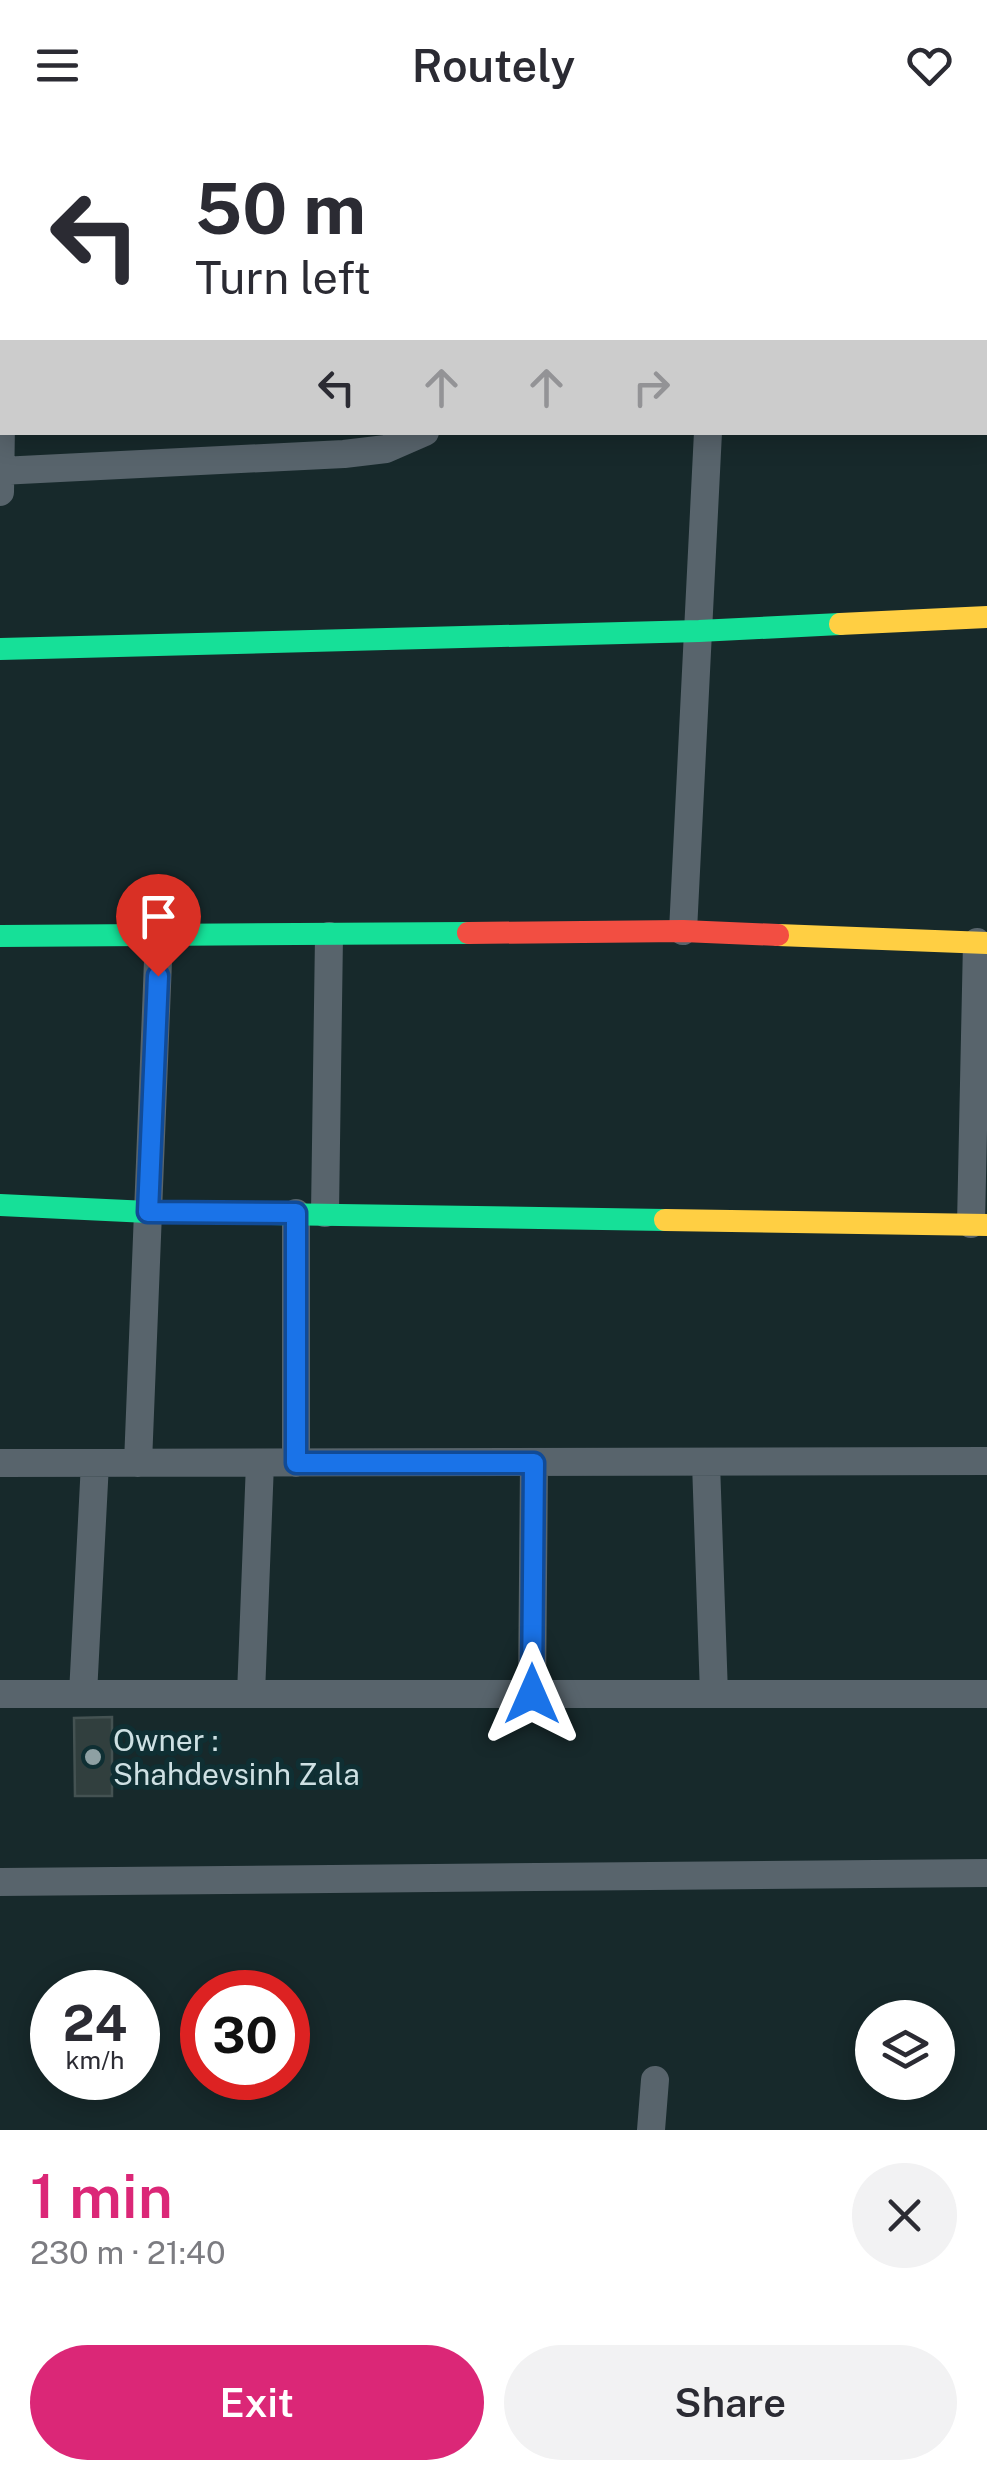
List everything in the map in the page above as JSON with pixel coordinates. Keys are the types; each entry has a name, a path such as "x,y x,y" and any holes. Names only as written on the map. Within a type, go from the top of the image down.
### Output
{"street":[{"path":"0,492 1,435"},
{"path":"0,471 344,454 386,449 418,435"},
{"path":"683,931 708,435"},
{"path":"0,650 699,631 987,615"},
{"path":"0,936 683,931 982,942 979,1224 148,1212 0,1205"},
{"path":"138,1463 159,936"},
{"path":"325,1213 330,936"},
{"path":"296,1213 296,1463"},
{"path":"0,1463 987,1462"},
{"path":"83,1694 95,1463"},
{"path":"251,1694 260,1463"},
{"path":"532,1694 534,1463"},
{"path":"706,1463 714,1694"},
{"path":"0,1694 987,1694"},
{"path":"0,1882 987,1873"},
{"path":"651,2130 655,2080"}],"building":[{"name":"Owner : Shahdevsinh Zala","path":"112,1717 112,1796 75,1796 74,1718"}],"traffic: fast":[{"path":"0,649 840,624"},
{"path":"0,936 468,933"},
{"path":"0,1205 148,1212 665,1220"}],"traffic: slow":[{"path":"840,624 987,617"},
{"path":"778,935 987,943"},
{"path":"665,1220 987,1225"}],"traffic: jam":[{"path":"468,933 683,931 778,935"}],"place":[{"name":"Owner : Shahdevsinh Zala","path":"93,1757"}],"route":[{"path":"158,976 148,1212 296,1213 296,1463 534,1463 532,1694"}]}
